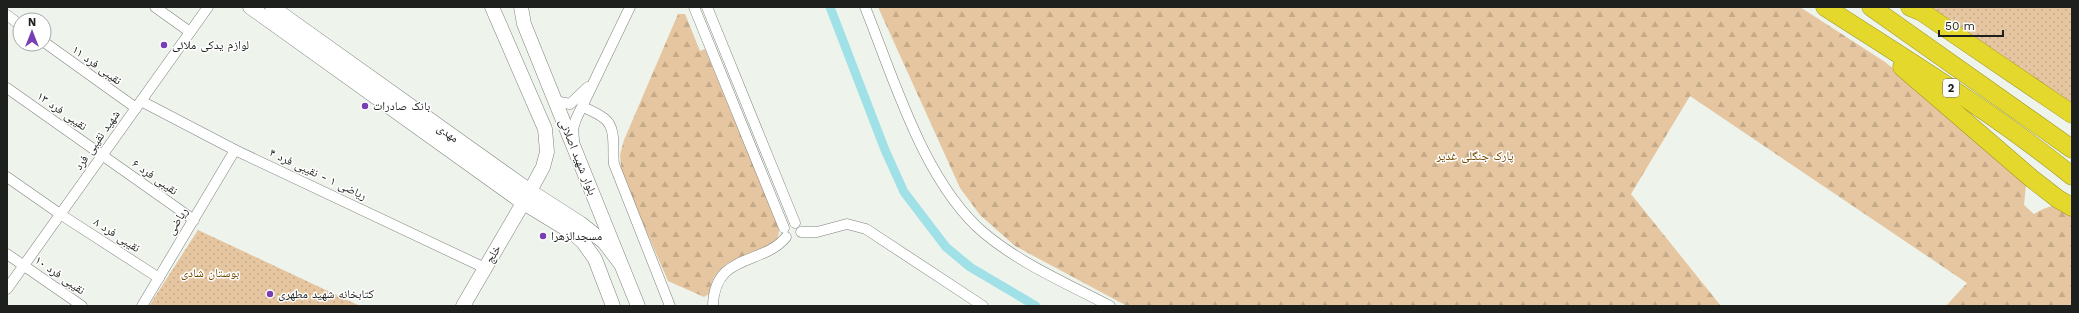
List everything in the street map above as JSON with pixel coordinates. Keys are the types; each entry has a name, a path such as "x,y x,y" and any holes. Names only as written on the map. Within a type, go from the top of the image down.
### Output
{"highway":[{"name":"2","path":"1825,7 1941,81 2043,153 2072,176"},
{"name":"2","path":"1872,7 2072,150"},
{"path":"1910,7 1928,16 2072,114"},
{"path":"1856,27 2031,178 2058,199 2072,207"}],"main road":[{"name":"مهدی","path":"250,7 526,197 580,223 604,242 620,263"},
{"name":"مهدی","path":"272,7 573,233 583,242 595,259 613,306"},
{"name":"بلوار شهید اصلانی","path":"492,7 545,129 547,152 543,167 526,197"},
{"name":"بلوار شهید اصلانی","path":"521,7 524,24 638,306"},
{"name":"خلج","path":"463,306 526,197"}],"street":[{"path":"155,7 190,32"},
{"name":"شهید نقیبی فرد","path":"7,289 208,7"},
{"path":"694,7 785,232 795,239 798,228 708,7"},
{"path":"865,7 914,130 933,168 957,205 984,233 1023,260 1110,306"},
{"path":"574,148 573,129 576,119 583,107 591,84 627,9"},
{"path":"705,33 716,28"},
{"name":"نقیبی فرد ۱۱","path":"52,47 138,105"},
{"path":"555,101 570,104 591,84"},
{"path":"728,89 739,84"},
{"name":"نقیبی فرد ۱۳","path":"7,88 102,155"},
{"name":"ریاضی ۱ - نقیبی فرد ۴","path":"138,105 485,268"},
{"path":"583,107 605,119 610,127 613,137 612,151 614,164 670,306"},
{"name":"ریاضی","path":"142,306 235,150"},
{"name":"نقیبی فرد ۶","path":"102,155 194,220"},
{"path":"758,163 770,159"},
{"name":"نقیبی فرد ۸","path":"7,177 60,214 159,278"},
{"path":"713,306 713,296 722,275 739,262 779,246 790,223 798,228 817,232 847,224 866,229 983,306"},
{"name":"نقیبی فرد ۱۰","path":"7,254 82,306"}],"green space":[{"name":"پارک جنگلی غدیر","path":"878,7 1800,7 1885,62 1963,125 2026,185 2024,205 2034,214 2053,206 2061,207 2072,212 2072,306 1946,306 1967,283 1690,96 1631,194 1721,306 1127,306 1015,246 980,215 960,188"},
{"path":"1925,7 2072,7 2072,103 2061,95"},
{"path":"678,14 685,14 700,51 705,49 779,228 777,240 771,247 764,251 737,258 724,266 714,278 709,294 704,297 668,281 622,175 620,155 624,140"},
{"name":"بوستان شادی","path":"198,230 360,306 149,306"}],"waterway":[{"path":"830,7 885,150 904,192 946,247 970,267 1036,306"}],"place":[{"name":"لوازم یدکی ملائی","path":"164,45"},
{"name":"بانک صادرات","path":"365,106"},
{"name":"مسجدالزهرا","path":"543,236"},
{"name":"کتابخانه شهید مطهری","path":"270,294"}]}
